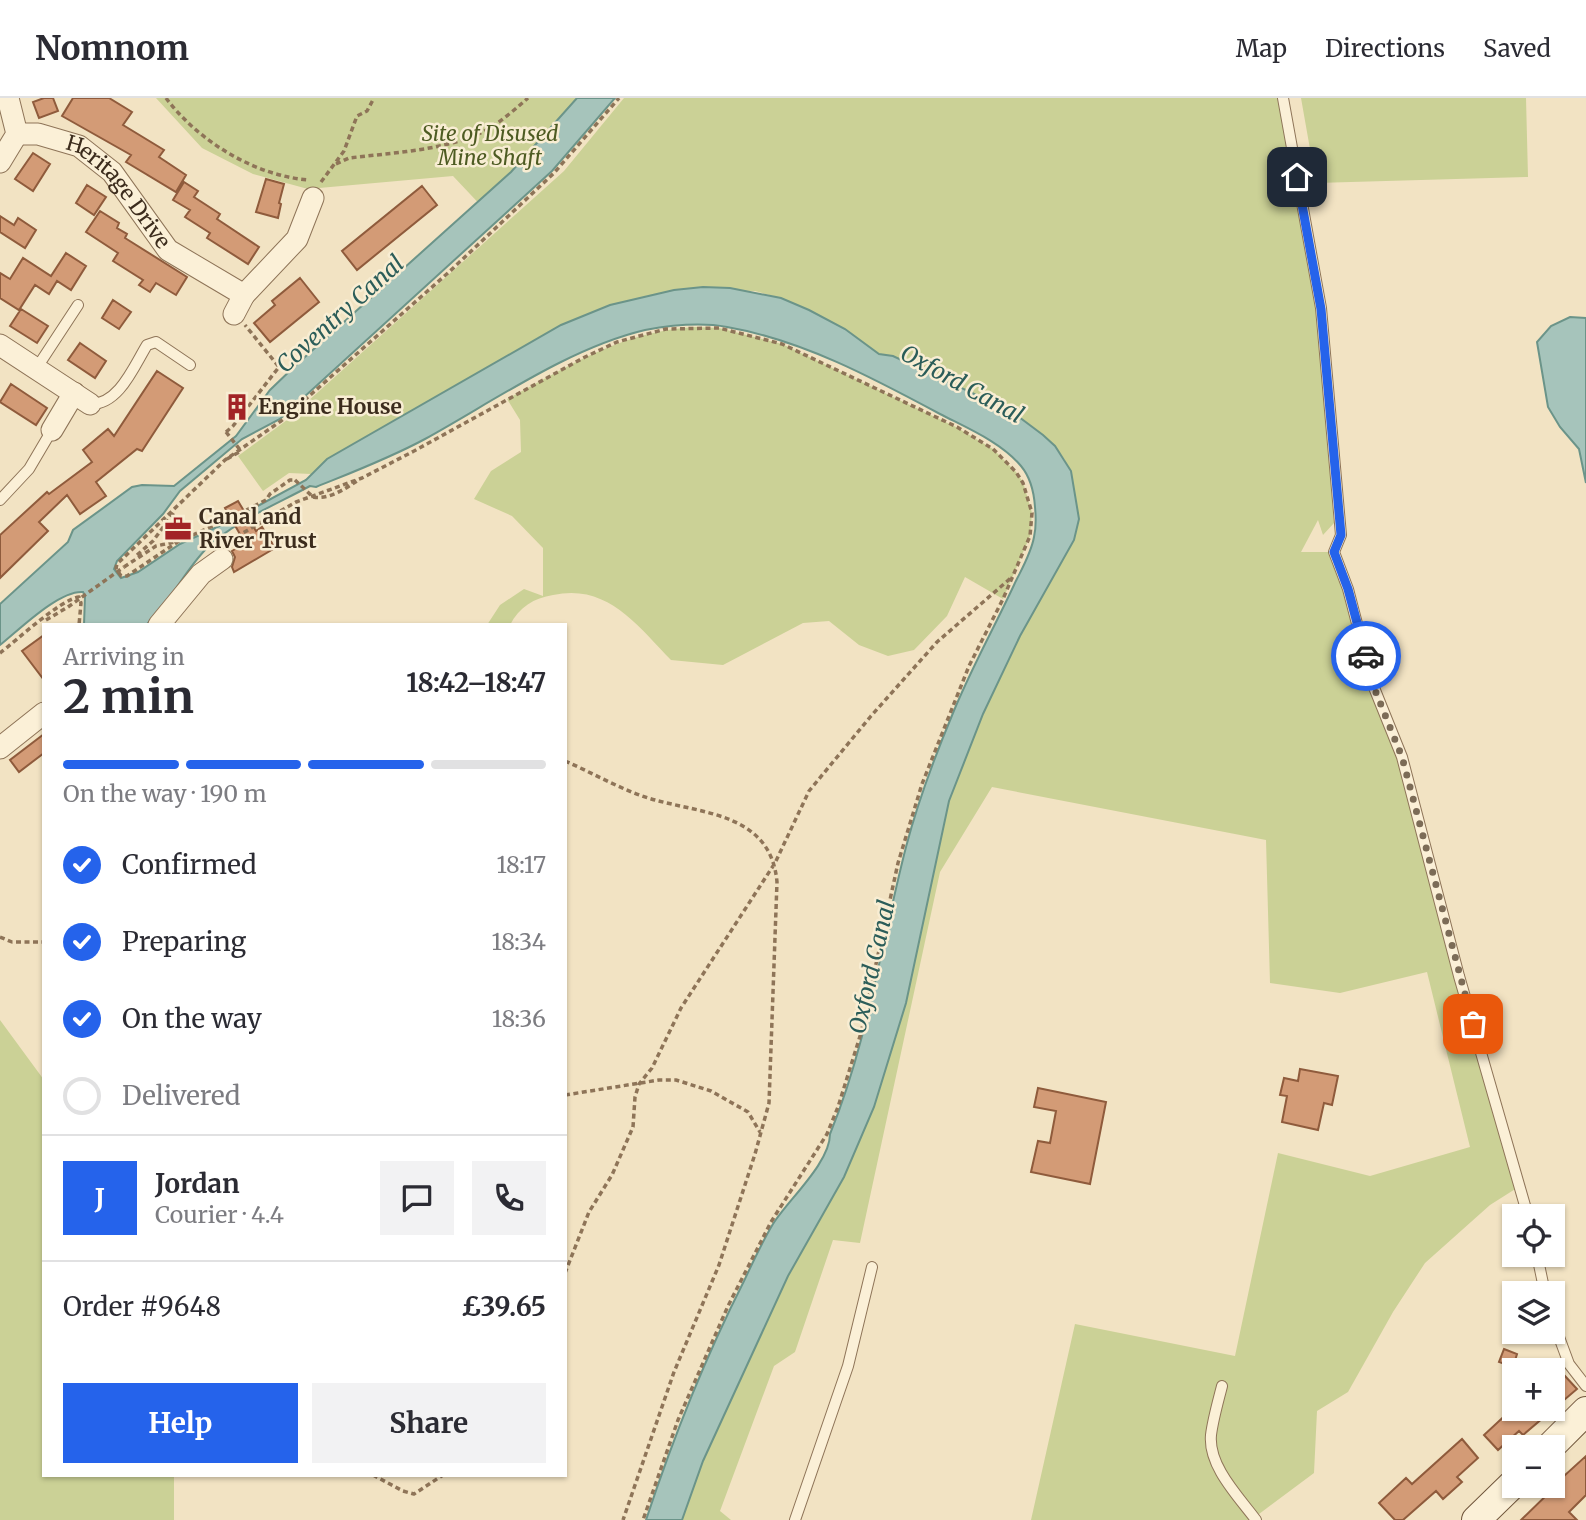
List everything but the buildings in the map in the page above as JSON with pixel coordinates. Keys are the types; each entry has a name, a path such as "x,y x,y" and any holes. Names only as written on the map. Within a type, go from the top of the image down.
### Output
{"main road":[{"path":"1562,1435 1586,1411"},
{"path":"1476,1520 1502,1495"}],"street":[{"path":"0,162 17,134 8,98"},
{"name":"Heritage Drive","path":"17,134 38,134 79,146 112,172 168,250 244,295"},
{"path":"234,314 244,295 297,239 317,189"},
{"path":"0,345 82,399 52,430"},
{"path":"161,623 201,573 224,550"},
{"path":"0,747 42,715"}],"lane":[{"path":"1283,98 1321,309 1341,535 1334,552 1348,589 1373,685 1402,757 1459,976 1525,1204"},
{"path":"36,369 78,305"},
{"path":"82,399 100,405 115,395 151,343 156,342 190,365"},
{"path":"0,500 29,469 52,430"},
{"path":"795,1520 848,1366 872,1266"},
{"path":"1562,1344 1569,1364 1586,1386"},
{"path":"1222,1386 1210,1437 1212,1449 1230,1486 1256,1520"}],"path":[{"path":"166,98 210,140 260,170 295,179 317,189 344,150 357,116 367,111 374,98"},
{"path":"336,164 349,158 442,146 476,136 509,115 528,98"},
{"path":"619,98 554,173 449,272 281,421 225,460 176,509 147,533 116,568 121,576 127,576 179,541 266,500 290,480 295,480 313,497 320,498 346,489 585,357 617,342 666,329 719,328 782,344 957,427 993,449 1023,482 1032,513 1030,536 969,666 922,784 898,863 862,1033 838,1107 827,1134 771,1222 728,1306 678,1420 643,1520"},
{"path":"225,460 233,458 241,451 226,432 279,367 234,314"},
{"path":"224,550 296,502 362,478"},
{"path":"35,626 68,607 129,563 153,541 176,509"},
{"path":"129,563 156,546 179,541"},
{"path":"567,1268 590,1212 612,1175 633,1127 635,1097 639,1084 652,1068 681,1007 775,863 809,791 937,642 1014,575"},
{"path":"0,653 76,596 81,603 79,623"},
{"path":"567,762 652,799 699,809 740,823 755,834 775,863 777,883 768,1103 755,1154 719,1265 674,1372 623,1520"},
{"path":"0,937 12,942 42,942"},
{"path":"567,1095 676,1080 711,1091 748,1112 760,1132"},
{"path":"377,1477 414,1494 440,1477"}],"green space":[{"name":"Site of Disused Mine Shaft","path":"156,98 597,98 487,212 453,176 308,189 253,174 202,148"},
{"path":"624,98 1278,98 1318,319 1334,523 1323,535 1318,520 1301,552 1334,552 1373,685 1402,757 1520,1186 1490,1205 1425,1263 1393,1312 1348,1392 1317,1411 1314,1473 1251,1520 1031,1520 1075,1324 1235,1356 1278,1153 1370,1176 1470,1147 1427,972 1340,993 1270,983 1266,840 992,787 940,872 860,1243 833,1240 795,1352 774,1366 720,1511 731,1520 682,1520 703,1461 788,1275 844,1177 874,1107 906,1003 949,801 983,714 1020,636 1074,540 1065,460 1055,446 1020,417 893,356 879,354 845,329 809,310 755,291 674,290 610,305 561,325 327,459 311,474 289,473 263,491 238,456 287,420 564,171"},
{"path":"1301,98 1526,98 1528,177 1316,183"},
{"path":"719,328 782,344 956,427 993,449 1023,482 1032,513 1030,536 1003,599 965,577 947,616 914,650 888,656 859,645 829,621 803,623 723,665 671,660 620,610 589,595 572,593 546,596 523,608 511,623 488,623 500,605 524,589 543,596 543,548 512,516 474,499 491,471 521,452 520,420 507,399 597,352 668,330"},
{"path":"0,1020 42,1077 42,1477 174,1477 174,1520 0,1520"}],"water":[{"path":"577,98 615,98 552,171 280,419 242,439 180,491 163,514 117,561 114,569 121,578 138,572 180,544 228,522 306,480 327,459 561,325 610,305 674,290 703,287 730,288 781,298 845,329 879,354 893,356 1011,411 1055,446 1071,471 1079,519 1074,540 1020,636 983,714 949,801 906,1003 874,1107 844,1177 788,1276 703,1461 682,1520 646,1520 691,1399 754,1259 773,1224 816,1169 828,1145 864,1028 906,847 921,796 960,697 1033,543 1036,522 1034,496 1030,480 1021,466 1004,450 972,430 863,374 810,351 755,333 717,325 686,325 645,330 617,338 560,362 412,446 316,487 310,486 242,522 207,548 148,623 84,623 85,596 83,592 73,593 51,604 0,645 0,604 68,542 73,530 132,487 174,486 236,436 270,390 296,365 511,172"},
{"path":"1570,317 1586,318 1586,483 1579,449 1560,427 1548,407 1537,342 1551,326"}],"way so far":[{"path":"1366,656 1373,685 1402,757 1473,1024"}],"place":[{"name":"Engine House","path":"237,407"},
{"name":"Canal and River Trust","path":"178,529"}],"route":[{"path":"1297,177 1321,309 1341,535 1334,552 1348,589 1366,656"}],"water label":[{"name":"Coventry Canal","path":"340,314"},
{"name":"Oxford Canal","path":"962,384"},
{"name":"Oxford Canal","path":"872,967"}]}
